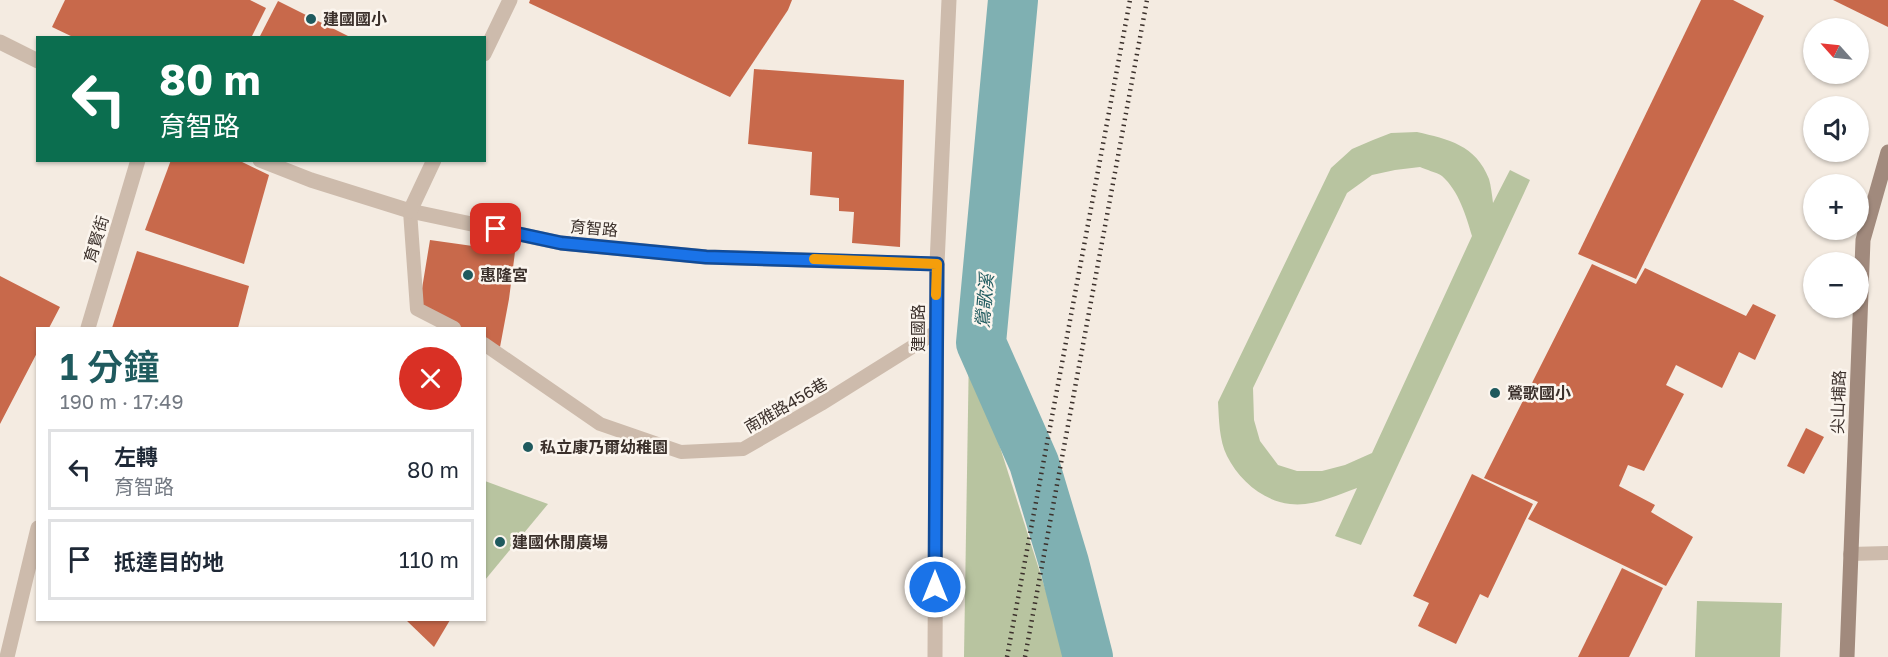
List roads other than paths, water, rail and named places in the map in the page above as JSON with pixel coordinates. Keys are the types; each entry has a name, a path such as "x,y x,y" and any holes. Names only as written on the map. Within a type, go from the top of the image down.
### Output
{"main road":[{"name":"尖山埔路","path":"1847,657 1863,240 1888,152"}],"street":[{"path":"486,50 510,0"},
{"name":"建國路","path":"935,657 937,264 949,0"},
{"path":"0,42 36,60"},
{"name":"育賢街","path":"88,327 137,162"},
{"name":"育智路","path":"265,162 311,180 410,211 561,243 706,257 937,264"},
{"path":"410,211 433,162"},
{"path":"7,657 36,536"}],"lane":[{"path":"410,211 417,309 452,327"},
{"name":"南雅路456巷","path":"486,345 600,424 681,452 743,449 821,404 936,332"},
{"path":"1850,554 1888,554"}],"waterway":[{"name":"鶯歌溪","path":"1013,0 981,343 1034,463 1064,563 1088,657"}],"railway":[{"path":"1007,657 1130,0"},
{"path":"1025,657 1147,0"}],"place":[{"name":"建國國小","path":"311,19"},
{"name":"惠隆宮","path":"468,275"},
{"name":"鶯歌國小","path":"1495,393"},
{"name":"私立康乃爾幼稚園","path":"528,447"},
{"name":"建國休閒廣場","path":"500,542"}]}
